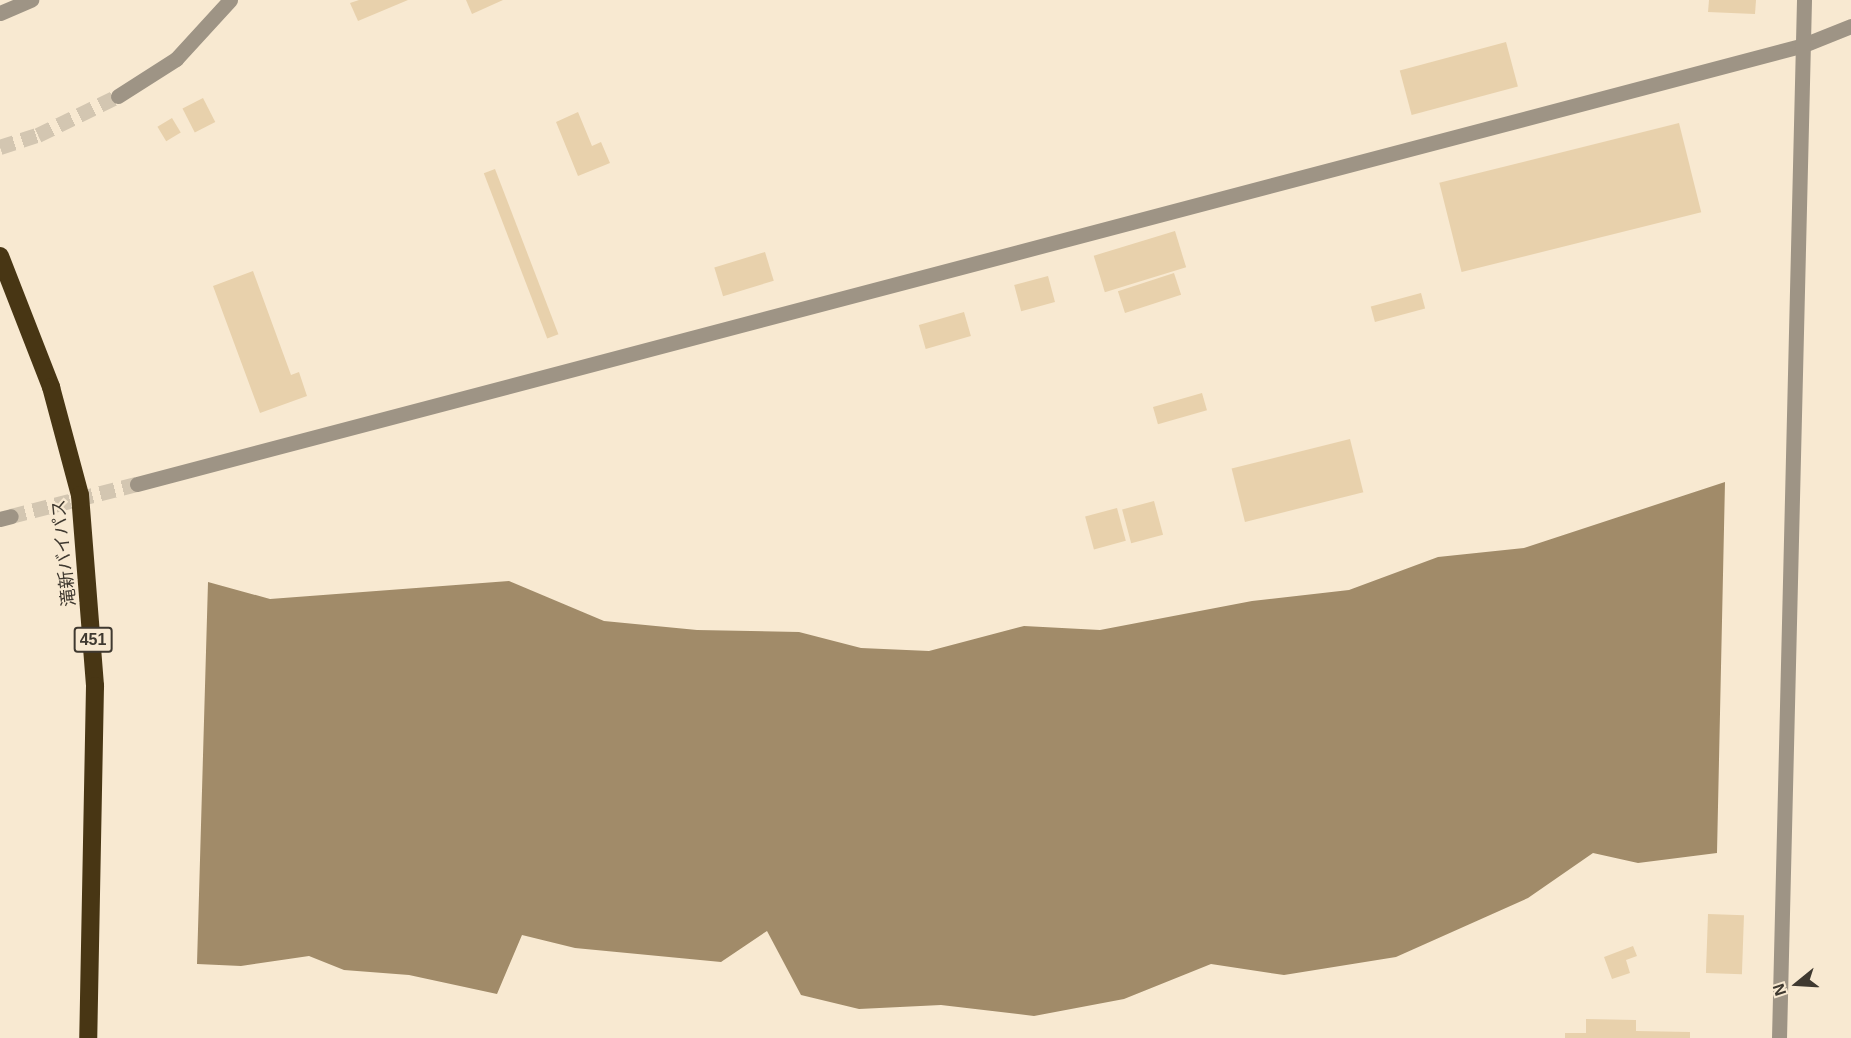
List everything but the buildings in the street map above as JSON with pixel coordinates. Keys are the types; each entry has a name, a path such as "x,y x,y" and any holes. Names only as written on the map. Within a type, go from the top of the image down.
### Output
{"highway":[{"name":"滝新バイパス","path":"0,256 51,387 80,495 96,686 88,1038"}],"street":[{"path":"0,13 31,0"},
{"path":"118,96 176,59 230,0"},
{"path":"1779,1038 1801,46 1804,0"},
{"path":"137,484 1801,46 1851,26"}],"shaded area":[{"path":"1725,482 1717,853 1638,863 1593,853 1528,898 1396,957 1284,975 1211,964 1124,999 1034,1016 941,1005 859,1009 801,995 767,931 721,962 575,948 522,935 497,994 409,975 344,970 309,956 241,966 197,964 208,582 270,599 509,581 604,621 697,630 799,632 861,648 929,651 1024,626 1100,630 1252,601 1349,590 1438,557 1524,548"}],"tunnel":[{"path":"0,147 38,135 118,96"},
{"path":"11,516 137,484"}]}
